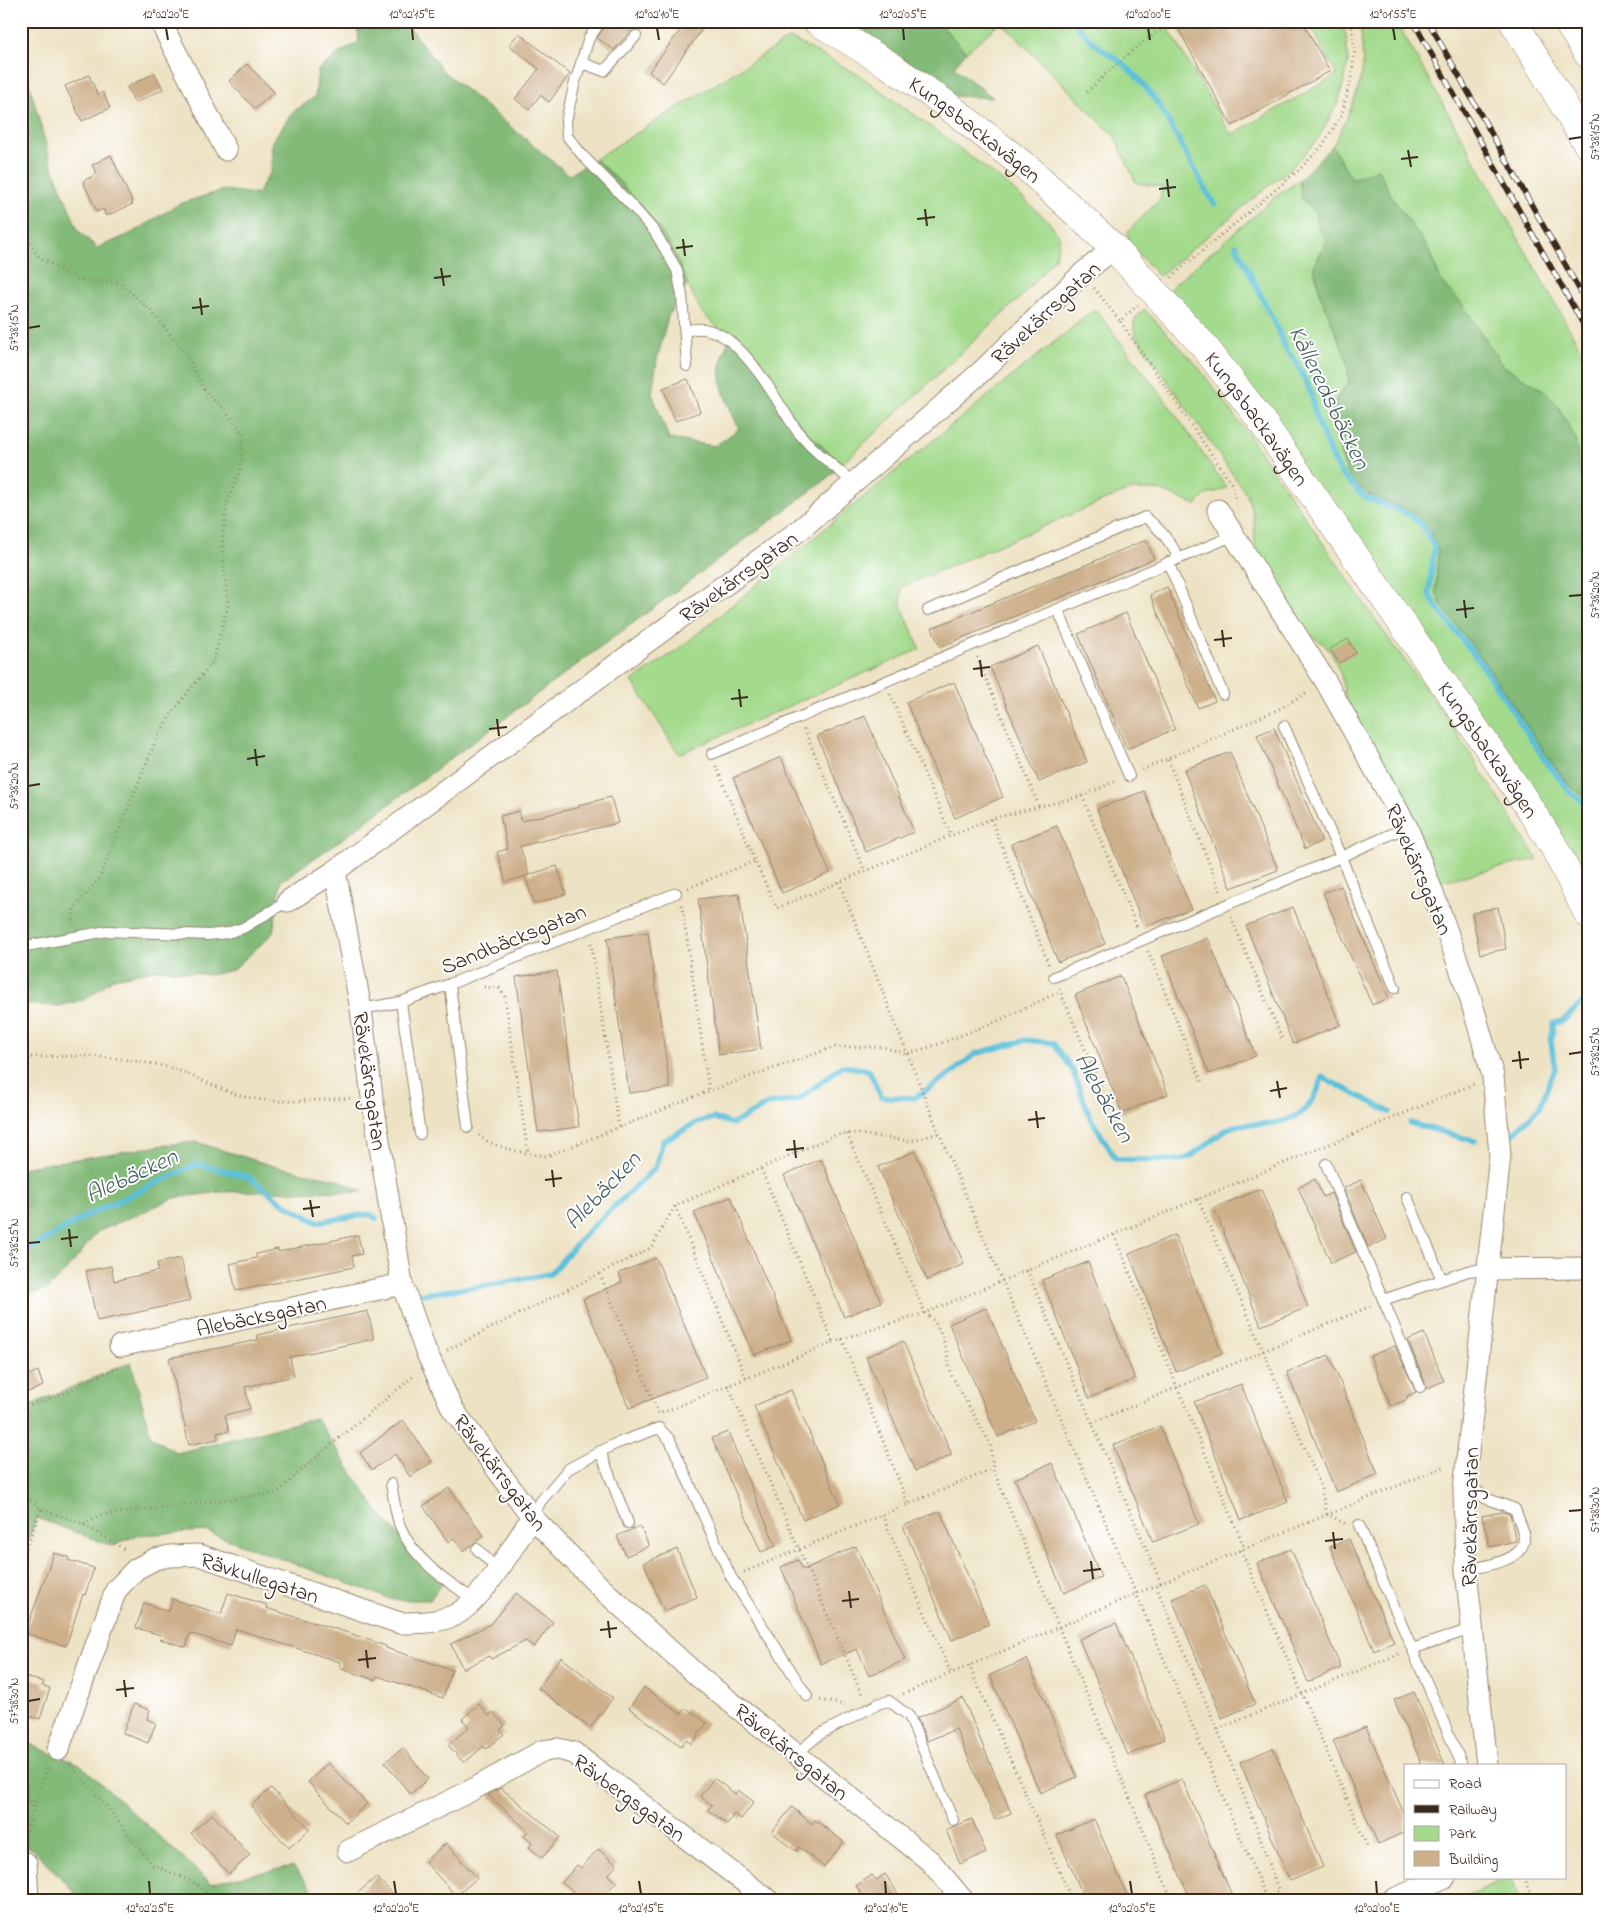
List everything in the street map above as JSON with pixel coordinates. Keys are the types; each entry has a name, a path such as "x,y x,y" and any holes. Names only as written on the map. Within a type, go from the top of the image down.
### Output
{"main road":[{"name":"Kungsbackavägen","path":"817,21 889,65 943,102 1032,172 1114,248 1204,346 1264,424 1519,792 1553,845 1588,914"},
{"path":"1513,21 1588,145"},
{"path":"1567,21 1588,54"}],"street":[{"path":"160,21 226,150"},
{"name":"Rävekärrsgatan","path":"288,900 335,871 802,530 982,371 1083,274 1114,248"},
{"name":"Rävekärrsgatan","path":"1218,510 1326,682 1407,827 1439,909 1470,997 1493,1076 1500,1155 1464,1490 1466,1570 1487,1764"},
{"name":"Rävekärrsgatan","path":"335,871 361,1009 372,1097 402,1284 425,1349 452,1408 532,1517 614,1600 699,1677 930,1861 963,1900"},
{"path":"1488,1269 1588,1268"},
{"name":"Alebäcksgatan","path":"120,1346 402,1284"},
{"name":"Rävkullegatan","path":"58,1750 116,1590 136,1569 155,1559 170,1556 199,1555 400,1623 428,1623 452,1617 468,1607 498,1570 532,1517"},
{"name":"Rävbergsgatan","path":"348,1851 468,1792 542,1751 558,1749 574,1753 768,1900"},
{"path":"26,1863 28,1900"},
{"path":"1392,1900 1443,1878"}],"lane":[{"path":"600,21 589,38 569,103 566,121 567,136 583,156 655,232 677,270 686,331 687,366"},
{"path":"582,63 604,71 636,36"},
{"path":"686,331 696,328 712,331 726,337 749,359 799,433 854,483"},
{"path":"928,610 1145,517 1154,523 1170,541 1179,558"},
{"path":"712,754 1058,610 1168,562 1235,536"},
{"path":"1168,562 1223,694"},
{"path":"1058,610 1129,776"},
{"path":"1284,726 1341,856 1395,988"},
{"path":"1054,977 1407,827"},
{"name":"Sandbäcksgatan","path":"361,1009 401,1002 450,984 676,893"},
{"path":"21,947 107,931 208,935 227,933 243,928 288,900"},
{"path":"450,984 468,1126"},
{"path":"401,1002 420,1134"},
{"path":"1326,1164 1420,1387"},
{"path":"1407,1197 1442,1280"},
{"path":"1383,1300 1468,1271 1488,1269"},
{"path":"532,1517 541,1501 568,1469 600,1451 646,1431 659,1428 670,1440 731,1577 807,1696"},
{"path":"600,1451 628,1523"},
{"path":"391,1484 400,1525 410,1545 434,1571 473,1599"},
{"path":"1464,1490 1476,1489 1485,1498 1515,1509 1524,1538 1522,1547 1517,1554 1502,1561 1466,1570"},
{"path":"1358,1525 1462,1764"},
{"path":"476,1548 498,1570"},
{"path":"1412,1649 1471,1629"},
{"path":"795,1754 820,1734 889,1700 909,1716 952,1820"}],"path":[{"path":"1120,321 1299,170 1322,146 1341,116 1350,83 1355,50 1351,21"},
{"path":"1087,92 1109,71 1171,23"},
{"path":"21,231 40,257 70,275 77,279 122,284 144,304 184,351 204,391 223,408 243,434 241,468 227,503 222,544 228,606 214,662 187,692 155,742 99,879 74,908 73,936"},
{"path":"1083,274 1120,321 1232,484 1239,514 1235,536"},
{"path":"972,646 1039,806"},
{"path":"885,682 951,835"},
{"path":"712,754 776,908 991,819 1082,796 1279,709 1326,682"},
{"path":"800,718 865,871"},
{"path":"709,1091 682,905 676,893 755,861"},
{"path":"838,882 939,1133 1267,1900"},
{"path":"589,928 619,1128"},
{"path":"450,984 498,988 506,997 528,1154"},
{"path":"468,1126 478,1133 480,1138 528,1154 548,1156 709,1091 834,1047 882,1047 907,1054 939,1044 993,1022 1060,991"},
{"path":"21,1057 94,1057 155,1064 235,1094 274,1102 372,1097"},
{"path":"600,1274 659,1414 833,1342 925,1313 1493,1076"},
{"path":"442,1352 651,1248 675,1206 836,1135 847,1134 910,1141 939,1133"},
{"path":"847,1134 925,1313 935,1322 944,1338 952,1376 990,1443 993,1469 1172,1900"},
{"path":"761,1169 833,1342"},
{"path":"1198,1199 1320,1484 1327,1514 1352,1527 1358,1525"},
{"path":"675,1206 746,1378"},
{"path":"1114,1235 1302,1694 1368,1849"},
{"path":"1027,1270 1161,1583"},
{"path":"1092,1423 1383,1300"},
{"path":"842,1339 908,1503"},
{"path":"21,1408 63,1394 119,1366 134,1354 143,1341"},
{"path":"83,1524 101,1514 278,1493 308,1464 416,1374"},
{"path":"728,1385 869,1709"},
{"path":"889,1700 1161,1583 1467,1456"},
{"path":"731,1577 993,1469"},
{"path":"21,1497 32,1501 41,1509 83,1524 140,1558 143,1565"},
{"path":"21,1562 41,1509"},
{"path":"882,1515 951,1673"},
{"path":"1156,1586 1218,1729 1262,1840 1278,1889 1272,1900"},
{"path":"1218,1729 1412,1649"},
{"path":"969,1665 1072,1900"},
{"path":"807,1696 869,1709"},
{"path":"26,1863 22,1846 35,1810 52,1748 58,1750 153,1865 197,1884 215,1900"},
{"path":"21,1778 35,1810"},
{"path":"1523,1878 1533,1900"},
{"path":"1257,1900 1265,1895"}],"green space":[{"path":"341,21 404,21 443,71 569,175 595,159 629,192 650,216 675,255 687,285 668,316 657,360 652,393 669,439 715,446 739,429 722,385 721,364 730,338 752,355 777,396 807,433 842,464 824,481 341,840 281,881 273,933 233,970 210,975 159,969 114,978 86,999 59,1006 21,1004 21,53 51,163 78,230 97,248 130,234 179,204 224,190 257,194 271,171 272,141 293,112 315,97 318,70 338,54 359,42 358,30"},
{"path":"937,21 1164,21 1231,135 1337,75 1308,21 1341,21 1346,35 1348,64 1339,101 1318,139 1293,166 1159,276 1130,244 1127,233 1160,199 1162,187 1136,183 1115,137 1001,22 966,52"},
{"path":"937,21 966,52 954,67 993,98 954,96 852,22"},
{"path":"1359,21 1396,21 1588,362 1588,475 1578,468 1576,440 1543,390 1502,365 1463,305 1441,281 1427,247 1391,196 1378,169 1352,179 1332,146 1342,129 1362,75 1363,57"},
{"path":"790,38 859,75 938,132 1008,185 1048,221 1060,237 1055,258 1023,295 842,464 807,433 730,338 703,314 687,284 675,255 620,182 595,159"},
{"path":"1332,146 1352,179 1378,169 1391,196 1427,247 1441,281 1463,305 1502,365 1543,390 1557,404 1576,440 1578,468 1588,476 1588,799 1569,785 1552,763 1482,659 1442,606 1436,591 1438,550 1428,527 1416,514 1368,494 1350,480 1340,451 1332,411 1339,394 1349,383 1347,360 1320,294 1314,266 1327,240 1319,229 1316,212 1302,199 1299,180"},
{"path":"1299,180 1302,199 1316,212 1319,229 1327,240 1314,266 1320,294 1347,360 1349,383 1339,394 1332,411 1344,465 1368,494 1416,514 1428,527 1438,550 1436,591 1442,606 1482,659 1552,763 1569,785 1588,799 1588,888 1169,289 1278,195"},
{"path":"1095,309 1160,393 1227,488 1206,495 1196,505 1160,490 1129,490 901,587 901,605 920,649 679,754 632,681 680,648"},
{"path":"1144,309 1196,364 1246,431 1386,635 1450,722 1537,859 1438,882 1345,697 1341,675 1333,656 1324,644 1304,631 1258,556 1255,545 1254,518 1247,495 1136,336 1134,321"},
{"path":"196,1142 270,1165 340,1180 363,1192 220,1192 174,1198 97,1232 76,1259 48,1289 31,1294 21,1284 21,1168 164,1145"},
{"path":"131,1362 151,1437 177,1453 316,1418 376,1509 441,1584 430,1600 393,1600 205,1531 137,1535 113,1546 37,1518 21,1556 21,1409"},
{"path":"21,1740 80,1764 210,1883 293,1866 321,1900 82,1900 34,1850 21,1843"},
{"path":"1511,1878 1520,1900 1456,1900"}],"building":[{"path":"608,21 639,21 614,50 597,38"},
{"path":"687,21 708,21 663,83 649,72"},
{"path":"1174,21 1302,21 1330,71 1232,126"},
{"path":"519,33 570,74 549,102 540,95 529,110 515,99 539,69 509,45"},
{"path":"247,64 274,92 255,109 229,81"},
{"path":"155,73 163,89 135,103 127,87"},
{"path":"89,75 98,95 103,92 110,108 82,121 65,86"},
{"path":"111,155 133,204 106,216 103,209 97,212 83,181 97,174 92,165"},
{"path":"688,379 700,412 675,421 663,388"},
{"path":"1146,540 1154,559 940,647 932,628"},
{"path":"1167,587 1215,701 1198,708 1150,595"},
{"path":"1126,613 1175,729 1127,749 1078,634"},
{"path":"1348,639 1356,653 1339,663 1330,649"},
{"path":"1038,646 1087,762 1039,782 990,667"},
{"path":"954,682 1003,797 955,818 906,702"},
{"path":"865,716 914,832 866,852 817,736"},
{"path":"1274,728 1322,841 1305,849 1257,735"},
{"path":"1230,752 1278,870 1231,888 1184,770"},
{"path":"781,757 830,873 782,893 733,778"},
{"path":"1144,791 1191,909 1144,927 1097,809"},
{"path":"611,797 618,823 520,846 529,875 506,882 497,852 508,849 500,816 519,811 521,821 580,807 579,805"},
{"path":"1057,826 1105,944 1058,962 1011,844"},
{"path":"557,866 566,894 534,904 525,876"},
{"path":"1341,886 1389,998 1372,1005 1323,893"},
{"path":"739,894 761,1049 719,1055 698,899"},
{"path":"1293,907 1340,1025 1293,1044 1246,926"},
{"path":"1498,907 1506,949 1480,954 1472,913"},
{"path":"648,932 670,1088 629,1093 607,938"},
{"path":"1208,938 1256,1056 1209,1074 1162,956"},
{"path":"557,971 579,1127 538,1132 516,977"},
{"path":"1121,976 1168,1094 1122,1113 1075,995"},
{"path":"915,1151 964,1264 927,1280 878,1167"},
{"path":"821,1159 881,1302 844,1317 784,1175"},
{"path":"1315,1179 1323,1197 1331,1193 1356,1252 1331,1263 1298,1187"},
{"path":"1361,1180 1387,1239 1368,1247 1344,1188"},
{"path":"1261,1189 1308,1307 1261,1326 1214,1208"},
{"path":"731,1197 791,1340 754,1355 694,1212"},
{"path":"358,1235 362,1254 352,1256 354,1267 236,1291 230,1264 256,1258 256,1254 278,1249 278,1252"},
{"path":"1175,1235 1222,1353 1176,1372 1129,1254"},
{"path":"181,1258 190,1301 97,1321 86,1271 111,1266 114,1281 158,1271 157,1263"},
{"path":"656,1258 706,1377 629,1408 583,1299 622,1282 619,1273"},
{"path":"1088,1262 1135,1379 1089,1398 1042,1280"},
{"path":"986,1308 1035,1421 998,1437 949,1324"},
{"path":"368,1311 374,1339 290,1357 294,1376 245,1387 250,1409 225,1415 229,1431 217,1433 218,1439 189,1445 169,1358 258,1340 257,1335"},
{"path":"1424,1333 1444,1381 1427,1388 1408,1340"},
{"path":"903,1341 952,1455 915,1471 866,1357"},
{"path":"1395,1346 1416,1392 1407,1396 1408,1399 1391,1406 1370,1356"},
{"path":"1329,1355 1378,1474 1336,1492 1287,1372"},
{"path":"38,1371 43,1386 21,1395 21,1378"},
{"path":"1241,1384 1288,1502 1241,1520 1194,1402"},
{"path":"791,1390 840,1504 803,1520 754,1406"},
{"path":"403,1420 432,1462 410,1477 395,1454 372,1470 360,1453"},
{"path":"1160,1426 1199,1524 1153,1542 1113,1445"},
{"path":"728,1432 776,1546 761,1552 712,1438"},
{"path":"1052,1463 1101,1577 1064,1593 1015,1479"},
{"path":"449,1488 484,1536 463,1551 454,1538 448,1542 423,1506"},
{"path":"940,1511 989,1624 952,1640 903,1526"},
{"path":"1502,1512 1510,1514 1516,1541 1490,1547 1482,1516"},
{"path":"640,1526 649,1546 626,1556 617,1536"},
{"path":"1349,1539 1394,1642 1374,1651 1330,1547"},
{"path":"856,1546 905,1660 869,1676 857,1649 821,1664 781,1567 798,1560 803,1570"},
{"path":"677,1549 697,1597 664,1611 644,1563"},
{"path":"1291,1549 1341,1668 1308,1682 1257,1563"},
{"path":"54,1553 69,1557 68,1560 94,1568 85,1595 83,1594 66,1646 25,1633"},
{"path":"1205,1585 1255,1704 1222,1718 1172,1599"},
{"path":"228,1593 267,1605 266,1608 349,1633 386,1646 386,1648 452,1670 443,1698 377,1676 375,1680 339,1668 340,1662 236,1629 231,1646 190,1633 186,1647 160,1639 161,1635 136,1628 144,1603 169,1611 172,1599 221,1614"},
{"path":"516,1593 553,1622 534,1647 526,1641 491,1659 489,1656 463,1669 451,1644 492,1623"},
{"path":"1116,1623 1165,1739 1128,1755 1079,1639"},
{"path":"561,1657 613,1698 590,1728 538,1688"},
{"path":"1027,1659 1077,1777 1040,1793 990,1675"},
{"path":"21,1676 44,1682 42,1686 50,1688 40,1719 21,1713"},
{"path":"644,1687 681,1714 686,1708 707,1723 692,1744 686,1740 681,1746 629,1708"},
{"path":"1414,1692 1445,1764 1422,1764 1394,1700"},
{"path":"963,1698 1011,1813 995,1820 956,1729 927,1741 917,1718"},
{"path":"134,1704 150,1710 147,1719 156,1723 148,1743 123,1733"},
{"path":"479,1704 489,1716 493,1712 505,1726 500,1730 504,1734 486,1749 484,1746 464,1763 448,1745 469,1727 462,1719"},
{"path":"1366,1727 1404,1814 1404,1832 1378,1844 1333,1741"},
{"path":"403,1748 428,1779 410,1794 385,1762"},
{"path":"1273,1748 1323,1867 1290,1881 1240,1762"},
{"path":"328,1763 367,1804 346,1823 308,1782"},
{"path":"714,1778 735,1794 738,1790 754,1802 741,1819 734,1814 727,1824 708,1810 712,1805 700,1796"},
{"path":"1182,1779 1231,1893 1216,1900 1191,1900 1145,1795"},
{"path":"271,1788 310,1829 289,1848 251,1806"},
{"path":"501,1788 560,1837 542,1858 529,1847 532,1843 524,1836 528,1831 488,1795"},
{"path":"792,1807 812,1824 815,1820 844,1842 824,1867 799,1847 796,1851 772,1832"},
{"path":"212,1814 250,1855 229,1874 191,1833"},
{"path":"972,1819 986,1853 960,1864 946,1830"},
{"path":"1094,1819 1129,1900 1085,1900 1057,1835"},
{"path":"446,1843 477,1878 456,1896 425,1862"},
{"path":"598,1849 617,1865 608,1875 616,1882 608,1891 617,1900 566,1900 573,1891 562,1882 577,1865 581,1868"},
{"path":"885,1874 902,1900 865,1900 856,1886 872,1875 876,1880"},
{"path":"376,1877 399,1900 350,1900"}],"waterway":[{"name":"Kålleredsbäcken","path":"1075,21 1089,39 1125,65 1150,93 1159,105 1214,204"},
{"name":"Kålleredsbäcken","path":"1236,245 1286,350 1295,360 1311,393 1316,418 1330,453 1342,475 1365,497 1410,515 1423,526 1434,547 1429,594 1438,609 1480,662 1546,761 1570,792 1588,805"},
{"name":"Alebäcken","path":"1512,1135 1539,1108 1555,1069 1551,1041 1554,1023 1563,1021 1588,997"},
{"name":"Alebäcken","path":"421,1294 484,1286 550,1274 589,1230 655,1168 663,1141 698,1122 714,1118 733,1124 768,1104 798,1100 842,1066 869,1070 881,1097 915,1098 953,1072 975,1054 1026,1040 1053,1043 1072,1069 1090,1117 1116,1159 1185,1159 1232,1127 1244,1124 1285,1121 1302,1112 1308,1106 1319,1088 1322,1077 1390,1112"},
{"name":"Alebäcken","path":"1410,1123 1475,1141"},
{"name":"Alebäcken","path":"21,1254 88,1215 197,1164 249,1177 283,1203 317,1222 369,1214 376,1218"}],"railway":[{"path":"1413,21 1588,333"},
{"path":"1428,21 1588,305"}]}
